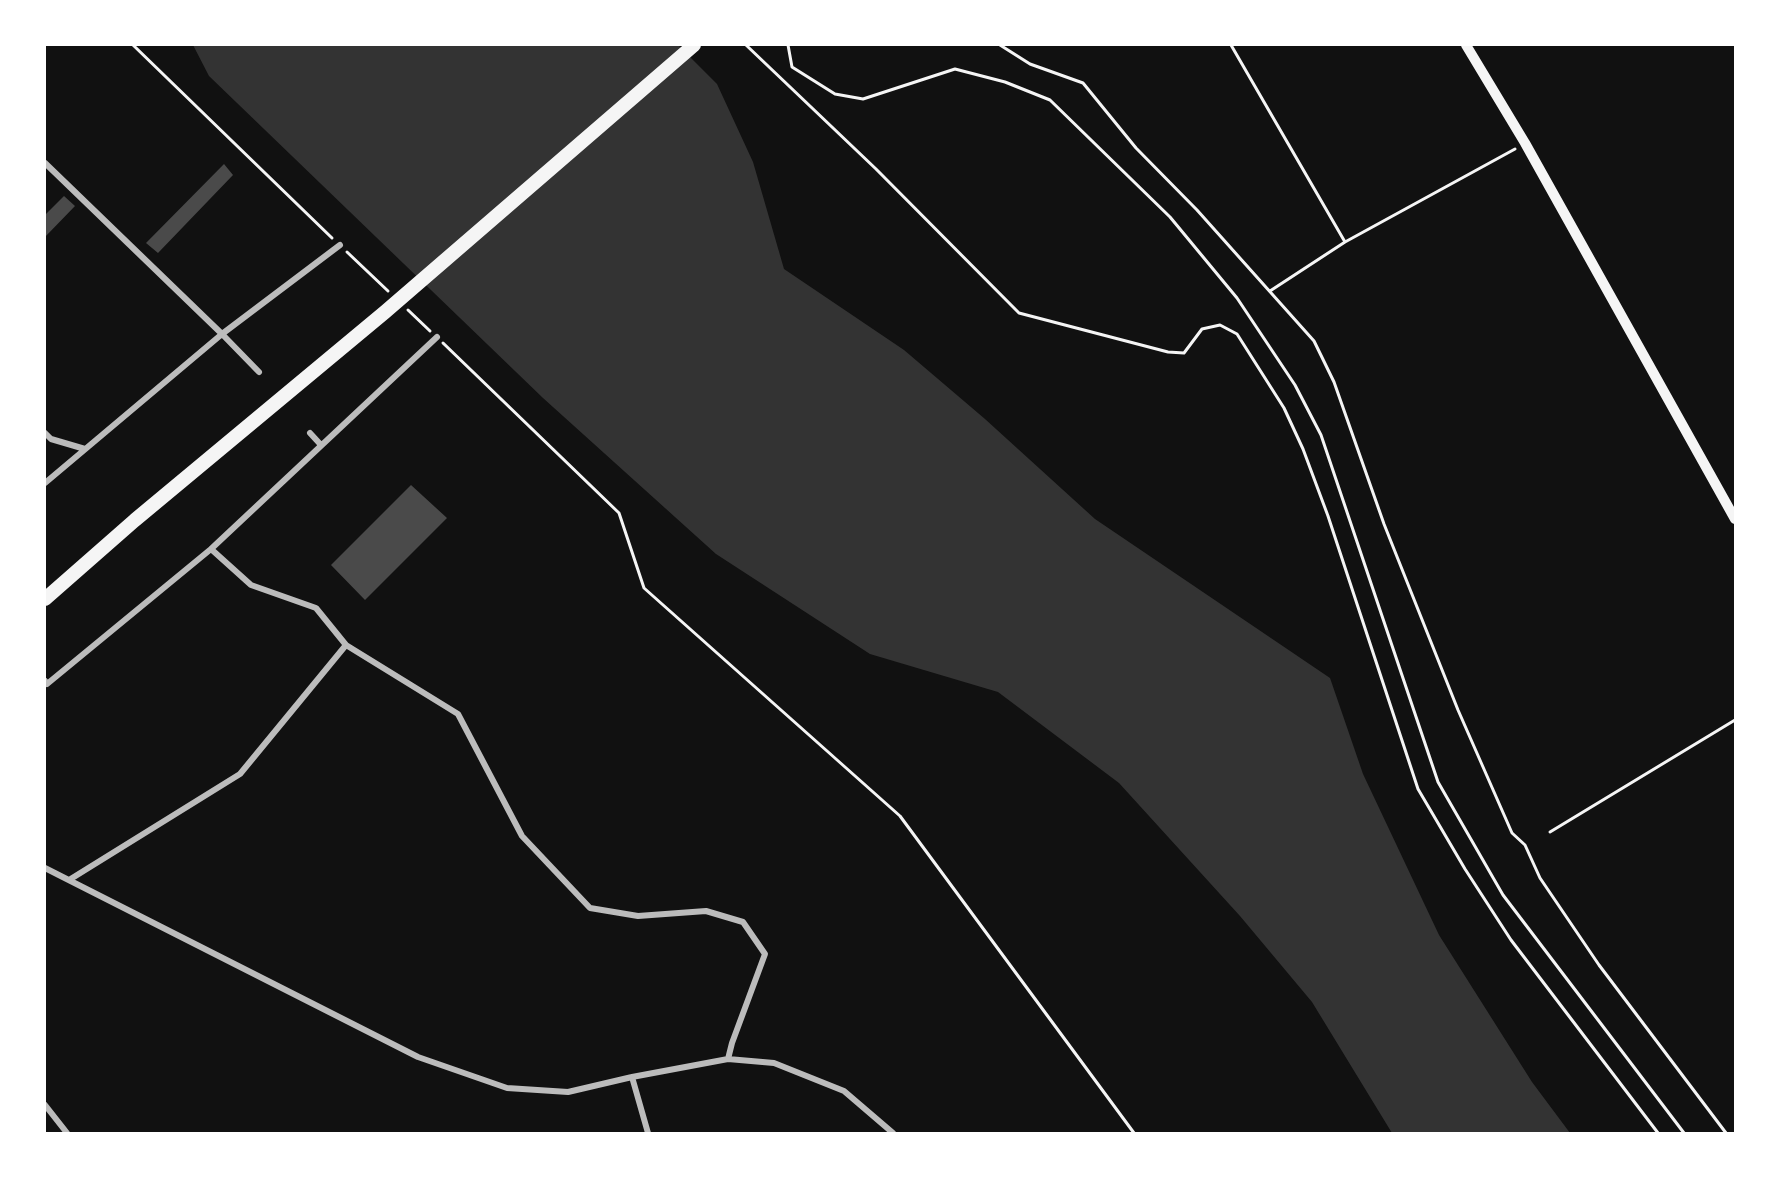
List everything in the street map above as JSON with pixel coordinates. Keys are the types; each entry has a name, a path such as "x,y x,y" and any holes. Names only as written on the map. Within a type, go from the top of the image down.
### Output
{"highway":[{"path":"45,599 135,520 363,331 694,45"}],"main road":[{"path":"1466,45 1525,144 1735,519"}],"street":[{"path":"45,163 259,372"},
{"path":"45,483 222,334 340,245"},
{"path":"45,681 47,684 211,549 437,337"},
{"path":"45,433 51,439 85,449"},
{"path":"310,433 321,445"},
{"path":"211,549 251,585 316,608 346,645 458,714 522,836 590,908 638,916 706,911 743,922 765,954 728,1059"},
{"path":"69,880 240,774 346,645"},
{"path":"45,867 417,1057 507,1088 568,1092 728,1059 774,1063 844,1090 893,1133"},
{"path":"632,1077 648,1133"},
{"path":"45,1106 67,1133"}],"path":[{"path":"133,45 388,291"},
{"path":"746,45 876,169 1019,313 1168,352 1184,353 1202,329 1220,325 1237,334 1284,408 1303,448 1328,516 1418,789 1465,869 1511,940 1658,1133"},
{"path":"788,45 792,67 835,94 863,99 955,69 1005,82 1050,100 1170,217 1237,298 1295,385 1321,435 1438,782 1503,895 1684,1133"},
{"path":"1000,45 1030,64 1083,83 1136,148 1197,210 1314,341 1334,382 1384,524 1458,710 1512,833 1525,845 1540,878 1599,965 1726,1133"},
{"path":"1231,45 1345,243"},
{"path":"1270,291 1345,243 1525,144"},
{"path":"404,306 619,513 644,588 900,816 1134,1133"},
{"path":"1550,832 1735,720"}],"shaded area":[{"path":"193,45 678,45 717,84 753,162 784,269 904,350 985,419 1095,519 1330,678 1363,774 1439,935 1532,1082 1570,1133 1392,1133 1312,1002 1240,916 1119,783 998,692 870,654 716,554 543,398 209,76"}],"building":[{"path":"224,164 233,175 158,253 146,243"},
{"path":"64,196 75,206 45,237 45,215"},
{"path":"411,485 447,518 365,600 331,565"}]}
